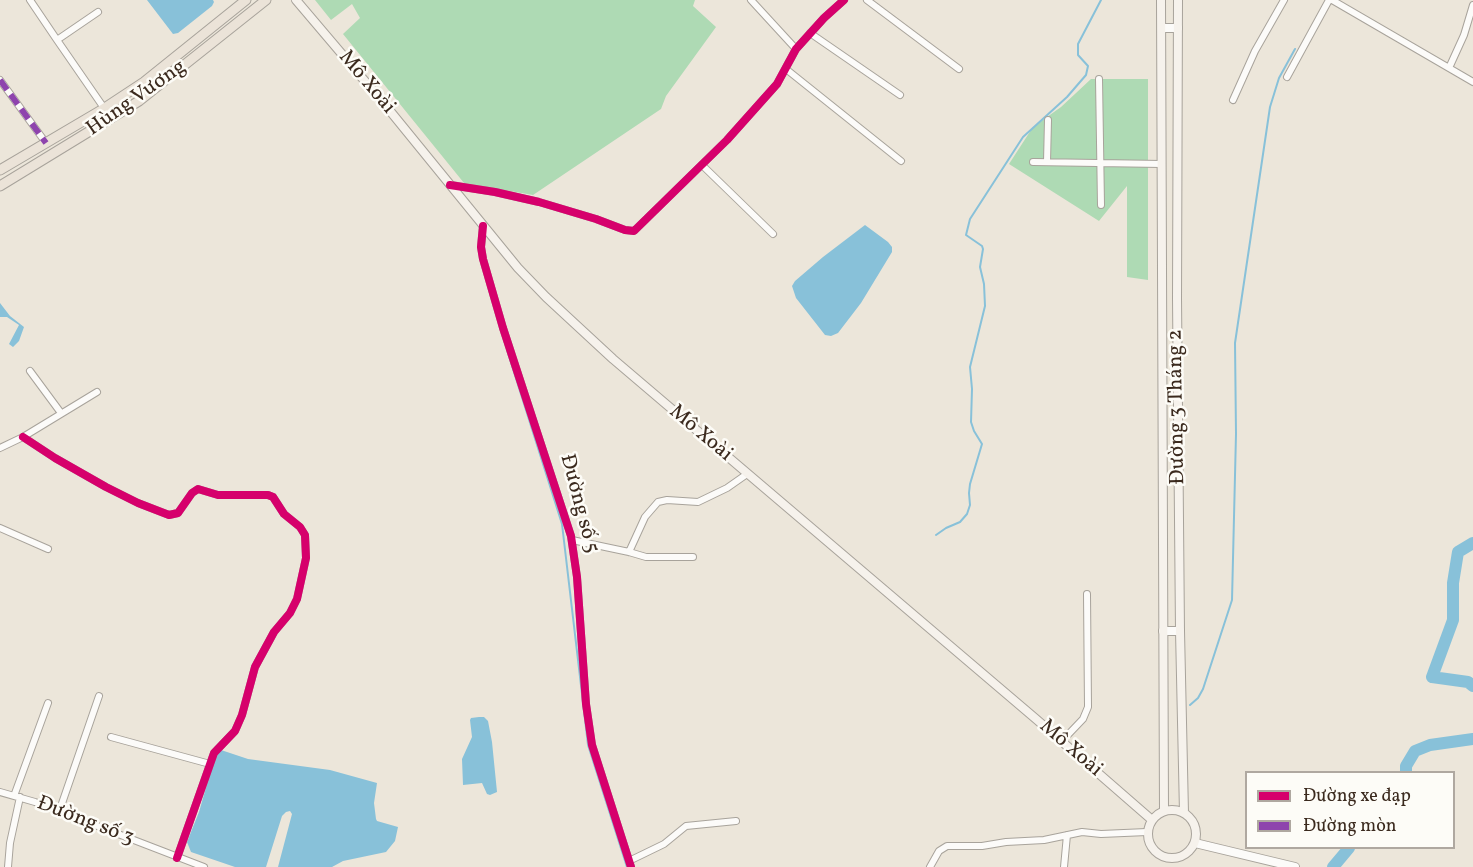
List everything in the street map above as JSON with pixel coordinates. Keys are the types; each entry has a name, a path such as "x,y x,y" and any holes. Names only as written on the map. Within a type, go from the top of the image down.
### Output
{"main road":[{"name":"Hùng Vương","path":"0,170 144,82 246,0"},
{"name":"Hùng Vương","path":"0,186 139,101 266,0"},
{"name":"Mô Xoài","path":"296,0 530,282 554,305 613,359 1152,820"},
{"name":"Đường 3 Tháng 2","path":"1161,0 1164,811"},
{"name":"Đường 3 Tháng 2","path":"1178,0 1177,298 1184,813"},
{"path":"1177,810 1184,813 1194,825 1195,843 1178,862 1163,857 1151,846 1147,832 1152,820 1164,811 1177,810"},
{"path":"1163,857 1164,867"}],"street":[{"path":"30,0 104,108"},
{"path":"751,0 796,49"},
{"path":"450,185 539,202 630,231 637,229 727,140 772,90 796,49 844,0"},
{"path":"867,0 959,69"},
{"path":"1233,100 1255,51 1284,0"},
{"path":"1287,77 1330,0 1473,82"},
{"path":"1449,68 1464,35 1473,5"},
{"path":"57,40 98,12"},
{"path":"1162,28 1178,28"},
{"path":"810,33 900,95"},
{"path":"786,69 901,162"},
{"path":"1099,79 1101,205"},
{"path":"0,80 46,143"},
{"path":"1047,162 1048,120"},
{"path":"1033,162 1162,164"},
{"path":"702,165 773,234"},
{"name":"Đường số 5","path":"483,226 482,255 503,328 572,540 579,598 586,704 592,745 630,864"},
{"path":"1162,297 1177,298"},
{"path":"30,371 61,413"},
{"path":"0,448 23,437 97,392"},
{"path":"23,437 106,487 169,515 178,513 192,493 198,489 218,495 268,495 273,497 284,514 303,530 306,540 306,558 297,599 260,657 235,731 217,749 210,764 177,858"},
{"path":"629,552 645,517 658,502 667,500 698,502 727,488 747,474"},
{"path":"0,528 48,549"},
{"path":"572,540 646,557 693,557"},
{"path":"1062,741 1083,719 1088,707 1087,594"},
{"path":"1163,631 1180,631"},
{"path":"59,812 99,696"},
{"path":"8,867 17,796 48,703"},
{"path":"111,737 210,764"},
{"name":"Đường số 3","path":"0,792 17,796 204,867"},
{"path":"630,864 664,844 686,826 736,821"},
{"path":"930,867 939,851 947,846 982,846 1082,831 1101,834 1147,832"},
{"path":"1064,867 1067,835"},
{"path":"1195,843 1295,867"}],"green space":[{"path":"315,0 695,0 693,6 716,27 666,96 661,109 533,195 464,183 343,34 360,18 352,4 331,20"},
{"path":"1091,79 1148,79 1148,280 1127,277 1127,186 1099,221 1009,164 1033,127 1061,107"}],"water":[{"path":"147,0 213,0 214,2 178,33 173,34"},
{"path":"865,225 888,242 892,247 892,252 861,303 838,333 831,336 825,335 796,298 792,286 823,257"},
{"path":"0,303 10,316 24,327 19,341 13,347 9,344 19,325 7,317 0,317"},
{"path":"484,717 488,721 492,742 497,792 490,795 487,794 482,783 463,785 462,759 472,737 470,720"},
{"path":"221,750 248,759 330,770 377,783 374,803 376,819 398,827 395,841 386,852 343,861 332,867 278,867 292,814 290,811 282,816 266,867 235,867 191,852 187,842 199,812 215,756"}],"waterway":[{"path":"936,535 960,522 967,514 970,505 970,484 982,444 971,422 970,367 985,306 984,284 980,267 983,249 966,235 970,219 1023,137 1067,97 1086,75 1088,66 1078,55 1078,44 1101,0"},
{"path":"1190,705 1203,689 1232,600 1236,434 1235,343 1270,107 1279,78 1295,49"},
{"path":"507,350 562,524 588,745 627,867"},
{"path":"1473,543 1458,552 1453,583 1453,620 1432,677 1468,682 1473,686"},
{"path":"1406,771 1406,766 1415,751 1430,745 1473,739"},
{"path":"1333,867 1348,849"}],"marked path":[{"path":"0,80 46,143"}],"cycle path":[{"path":"450,185 539,202 634,231 727,140 777,84 796,49 844,0"},
{"path":"483,226 481,247 483,259 503,328 571,536 577,577 586,704 592,745 631,867"},
{"path":"23,437 106,487 169,515 178,513 192,493 198,489 218,495 268,495 273,497 284,514 300,527 305,535 306,558 297,599 290,613 274,632 255,667 242,715 235,731 214,753 177,858"}]}
